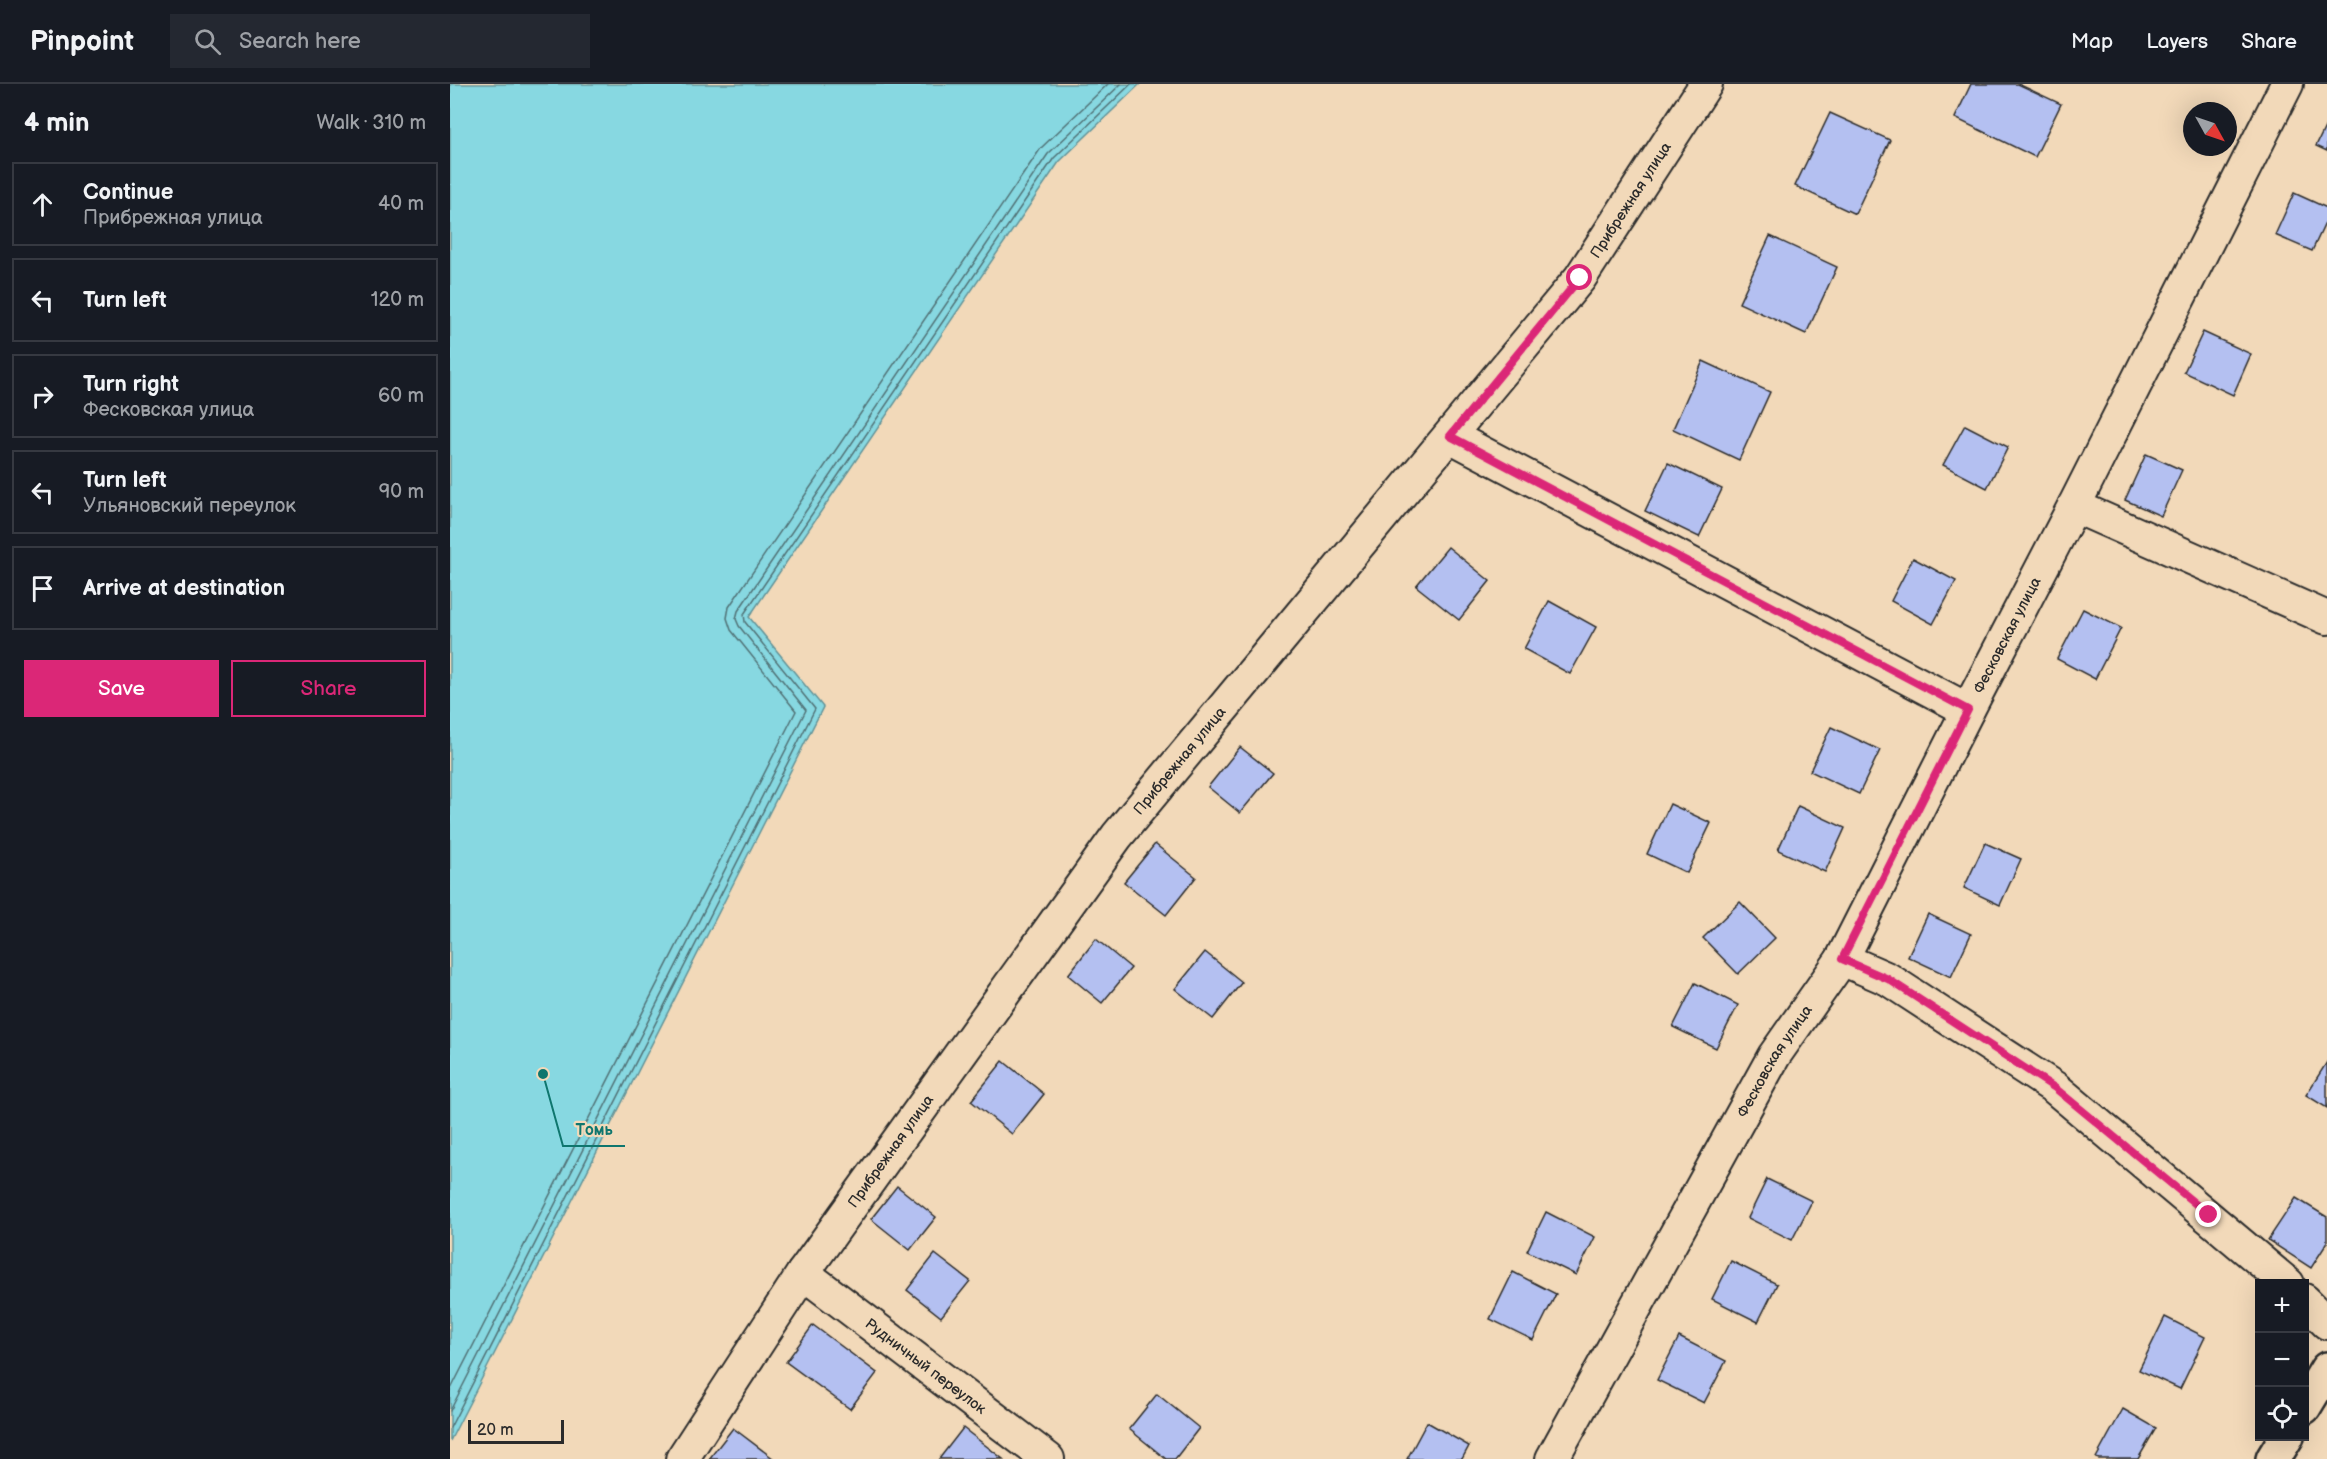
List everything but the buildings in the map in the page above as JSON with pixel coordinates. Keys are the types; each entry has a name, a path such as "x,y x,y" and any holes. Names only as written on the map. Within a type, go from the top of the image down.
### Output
{"street":[{"name":"Прибрежная улица","path":"682,1459 803,1273 1117,836 1580,278 1706,84"},
{"name":"Фесковская улица","path":"1552,1459 1774,1056 1842,959 2287,84"},
{"path":"1450,436 1968,710"},
{"path":"2074,506 2327,618"},
{"path":"1842,959 1888,979 2055,1088 2282,1279"},
{"name":"Рудничный переулок","path":"803,1273 1048,1459"},
{"path":"2309,1305 2327,1323"},
{"path":"2309,1399 2327,1369"},
{"path":"2273,1459 2284,1441"}],"water":[{"path":"450,84 1140,84 1059,162 749,617 823,707 450,1441"}],"place":[{"name":"Томь","path":"543,1074"}],"route":[{"path":"1580,278 1450,436 1968,710 1842,959 1888,979 2055,1088 2209,1215"}]}
